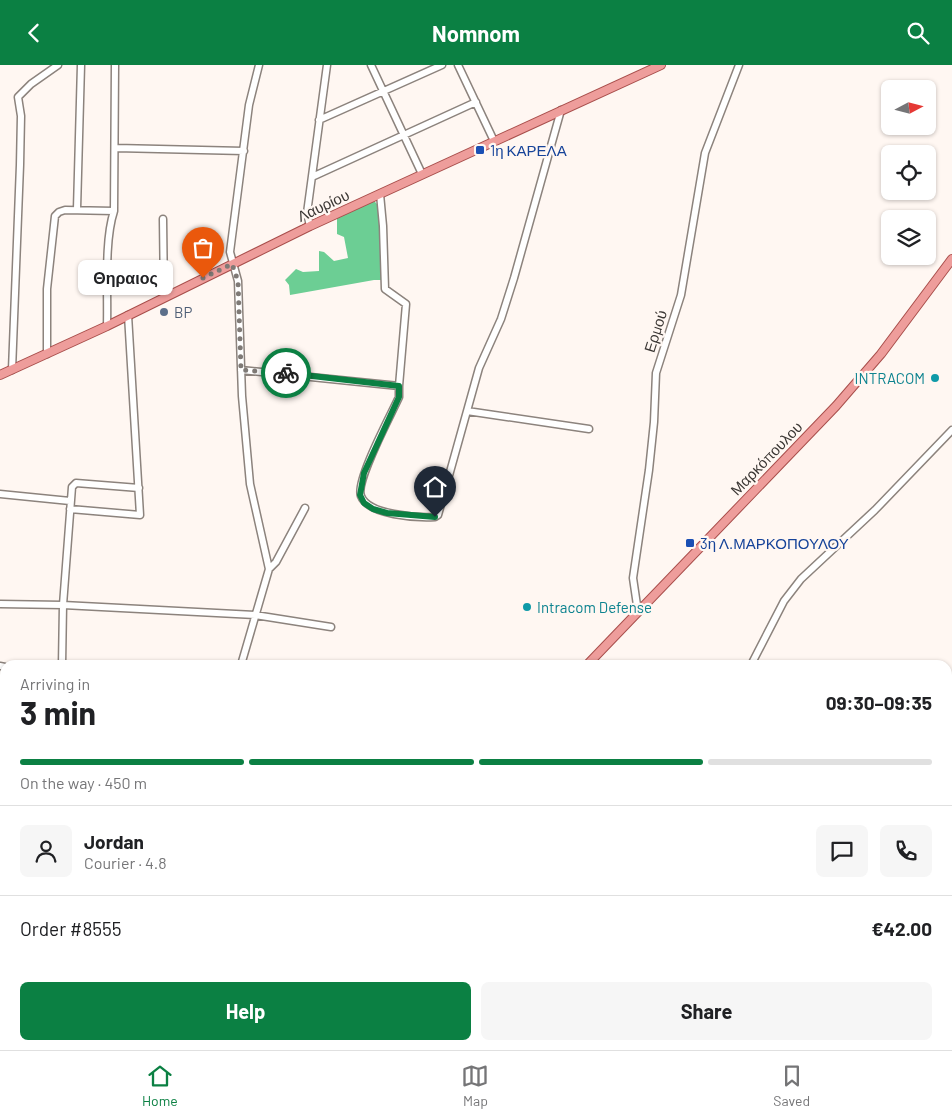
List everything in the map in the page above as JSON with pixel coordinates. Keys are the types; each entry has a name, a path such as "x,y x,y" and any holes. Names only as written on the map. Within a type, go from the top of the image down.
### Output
{"main road":[{"name":"Λαυρίου","path":"0,375 107,326 232,264 422,174 661,65"},
{"name":"Μαρκόπουλου","path":"592,660 840,401 881,354 952,259"}],"street":[{"path":"12,370 20,165 18,97 31,84 58,65"},
{"path":"77,209 81,65"},
{"path":"107,326 111,220 114,211 116,65"},
{"path":"259,65 249,105 231,239 232,264 238,281 241,370 250,484 269,569"},
{"path":"310,227 307,213 327,65"},
{"path":"371,65 422,174"},
{"path":"319,120 442,65"},
{"path":"458,65 494,141"},
{"name":"Ερμού","path":"638,612 633,578 649,471 656,373 680,295 705,153 739,65"},
{"path":"312,177 476,102"},
{"path":"380,194 384,226 385,289 406,304 399,397 364,473 359,488 360,495 364,503 373,509 430,518 438,515 479,368 501,319 512,285 561,110"},
{"path":"116,148 244,151"},
{"path":"47,354 47,289 55,216 65,210 114,211"},
{"path":"163,219 164,297"},
{"path":"70,509 140,515 128,315"},
{"path":"241,370 399,386"},
{"path":"467,411 589,429"},
{"path":"754,660 784,601 800,579 875,510 952,430"},
{"path":"62,660 63,605 72,487 76,483 139,489"},
{"path":"0,494 70,501"},
{"path":"242,660 269,569 276,562 305,508"},
{"path":"0,604 63,605 254,615 331,627"}],"green space":[{"path":"372,199 380,207 384,280 374,280 290,295 289,285 285,280 296,269 303,272 319,271 319,251 324,252 334,261 348,258 344,237 337,234 337,217"}],"way so far":[{"path":"203,278 232,264 238,281 241,370 286,373"}],"place":[{"name":"1η ΚΑΡΕΛΑ","path":"480,150"},
{"name":"Θηραιος","path":"203,278"},
{"name":"BP","path":"164,312"},
{"name":"INTRACOM","path":"935,378"},
{"name":"3η Λ.ΜΑΡΚΟΠΟΥΛΟΥ","path":"690,543"},
{"name":"Intracom Defense","path":"527,607"}],"route":[{"path":"286,373 399,386 399,397 364,473 359,488 360,495 364,503 373,509 387,513 435,517"}]}
